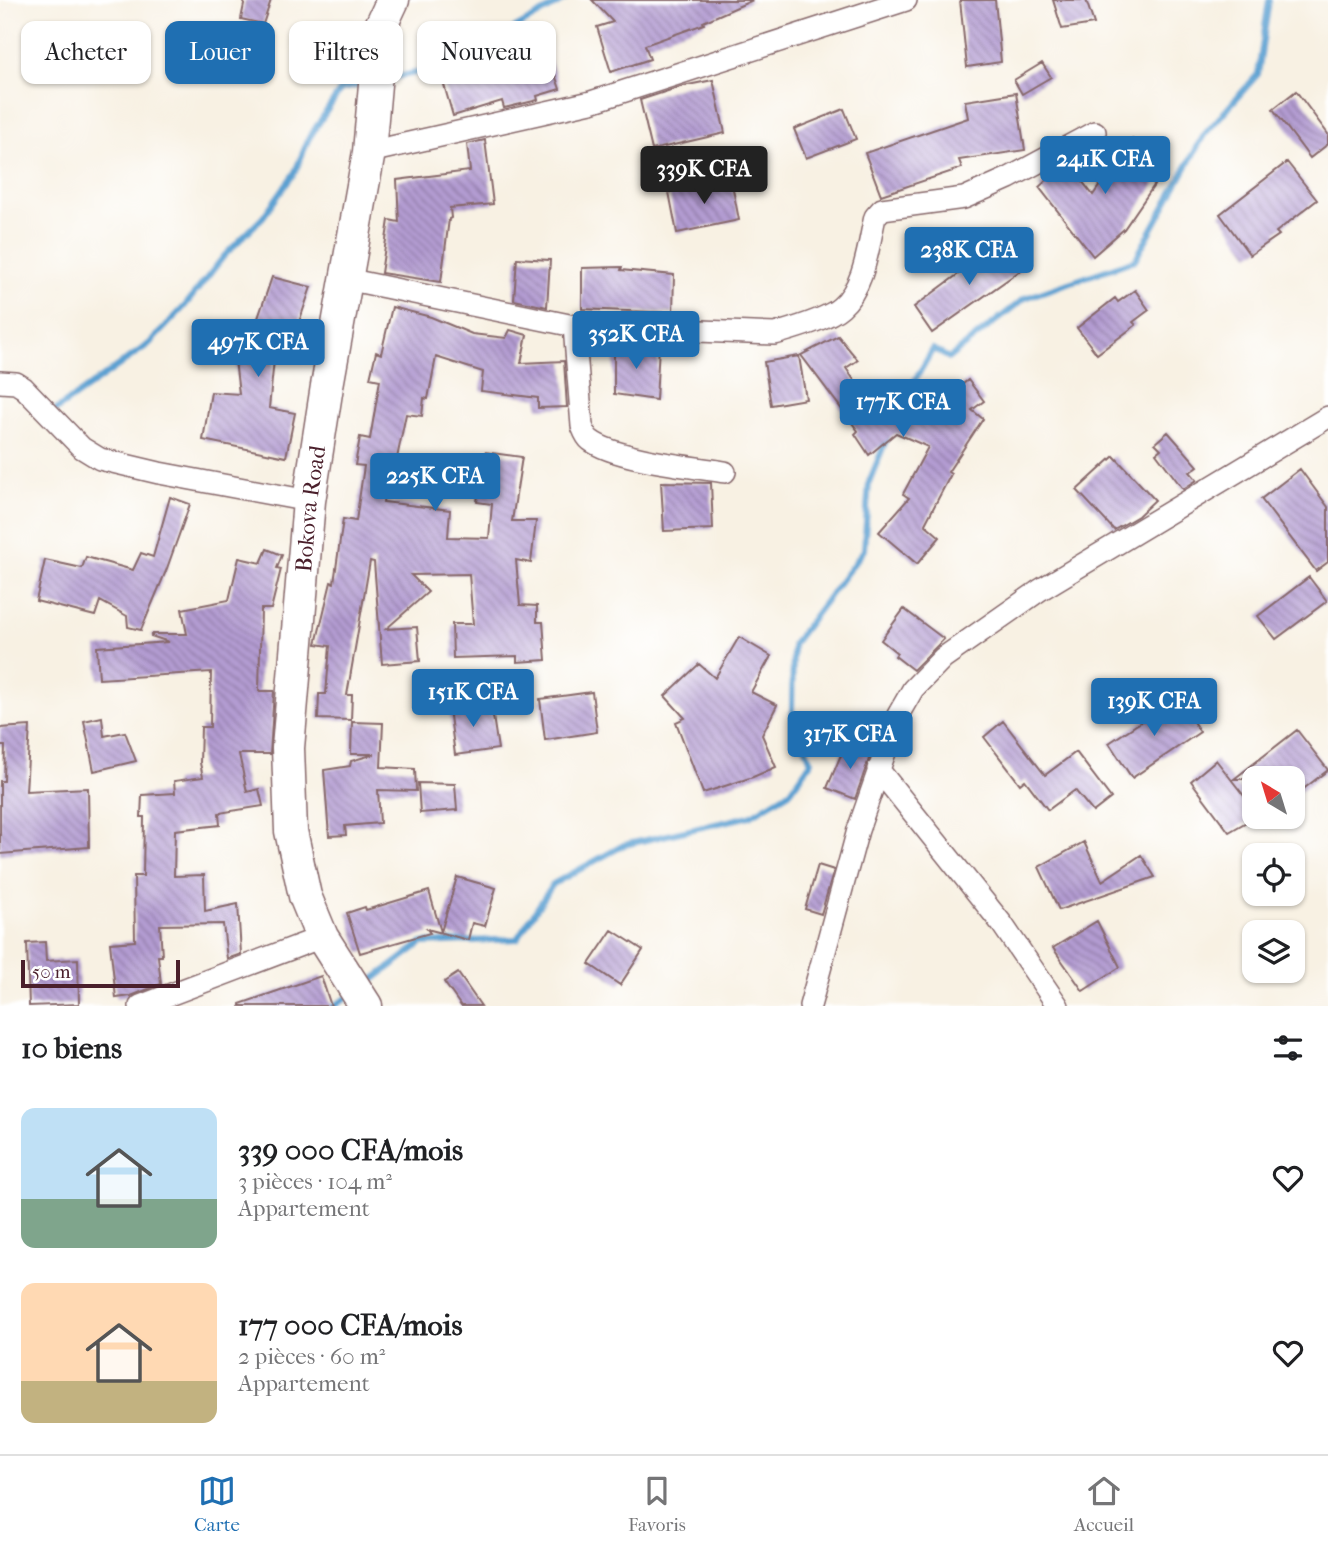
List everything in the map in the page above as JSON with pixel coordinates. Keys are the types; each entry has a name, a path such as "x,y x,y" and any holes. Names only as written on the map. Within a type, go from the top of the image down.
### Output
{"street":[{"name":"Bokova Road","path":"366,1006 322,937 305,896 291,831 288,748 310,501 369,152 380,28 393,0"},
{"path":"369,152 591,102 906,0"},
{"path":"346,279 574,326 775,334 799,328 840,308 859,284 875,217 882,209 964,198 1009,178 1095,132"},
{"path":"574,326 582,426 588,439 601,446 646,459 725,472"},
{"path":"0,382 16,383 24,388 82,448 100,459 159,473 310,501"},
{"path":"810,1006 858,830 898,716 913,689 943,658 1040,590 1328,417"},
{"path":"878,769 1002,924 1058,1006"},
{"path":"140,1006 322,937"}],"building":[{"path":"245,0 271,0 264,21 241,19"},
{"path":"592,0 753,0 703,22 704,24 645,45 650,59 611,72 597,27 613,22"},
{"path":"960,0 995,0 1001,62 967,67"},
{"path":"1053,0 1086,0 1094,24 1062,29"},
{"path":"1042,63 1051,77 1022,94 1014,80"},
{"path":"556,78 560,89 537,96 538,100 504,108 502,101 453,116 444,84 556,84"},
{"path":"713,80 725,133 652,150 640,100 683,86"},
{"path":"1296,91 1328,134 1328,144 1310,158 1273,109"},
{"path":"1016,93 1025,150 959,160 962,168 881,195 865,153 968,118 965,101"},
{"path":"844,109 856,139 806,158 794,129"},
{"path":"1132,139 1168,165 1124,229 1093,256 1039,187 1067,162 1093,195"},
{"path":"485,140 493,204 450,208 451,218 441,282 381,273 389,220 399,222 397,180 470,171 467,144"},
{"path":"1287,162 1317,200 1276,232 1279,235 1250,255 1220,214"},
{"path":"731,179 739,220 677,233 669,192"},
{"path":"1003,241 1024,268 932,333 914,307"},
{"path":"517,258 550,260 547,307 514,300"},
{"path":"622,267 621,270 674,275 673,313 582,309 582,268"},
{"path":"272,277 311,287 297,328 278,322 269,408 295,413 286,457 203,440 211,392 239,394 232,334 250,335 250,323 256,324"},
{"path":"1135,290 1149,310 1133,322 1136,325 1097,354 1077,328 1115,298 1118,302"},
{"path":"392,307 431,317 472,334 506,338 510,330 527,335 521,363 564,361 567,407 538,408 538,398 481,391 483,372 436,357 428,399 424,398 422,416 406,414 395,468 388,467 383,502 450,510 448,537 489,538 492,504 477,502 485,452 522,457 512,521 536,521 531,563 516,560 520,605 537,606 537,622 543,622 546,660 517,662 517,656 453,658 452,624 473,624 469,574 411,575 428,592 386,629 417,627 420,661 382,664 374,562 370,561 347,695 352,695 351,720 318,719 319,694 326,694 330,646 316,644 331,582 334,583 343,519 356,521 364,466 355,465 360,437 370,439 380,380 370,378 376,352 381,354"},
{"path":"838,336 858,360 846,368 877,414 903,389 920,419 927,404 934,407 968,380 984,401 972,410 983,419 948,472 951,474 925,524 940,537 917,564 879,532 909,498 903,494 928,447 896,433 869,455 855,434 858,431 801,355"},
{"path":"614,344 659,346 656,400 614,394"},
{"path":"799,356 806,399 771,405 764,362"},
{"path":"1168,432 1198,466 1190,472 1197,480 1183,489 1156,453 1161,449 1155,443"},
{"path":"1114,456 1155,500 1138,516 1114,530 1077,490"},
{"path":"1300,469 1328,507 1328,562 1316,571 1261,499"},
{"path":"661,482 711,483 713,529 664,531"},
{"path":"170,497 190,504 141,630 128,627 127,616 100,601 95,616 36,601 45,560 82,568 86,557 133,570 141,553 153,557"},
{"path":"267,549 282,555 277,568 281,569 271,609 261,609 259,691 274,691 270,754 239,754 247,792 259,789 263,806 219,813 220,825 175,830 174,876 204,875 205,911 238,904 241,954 227,959 223,924 160,925 162,956 158,956 161,984 131,996 116,998 110,943 135,941 134,876 143,876 142,795 175,793 174,781 203,777 200,763 201,727 210,727 211,672 99,679 97,647 169,642 151,634 187,634 182,609 229,600 239,558 261,563"},
{"path":"1309,577 1327,601 1276,639 1258,616"},
{"path":"904,609 944,639 913,670 881,640"},
{"path":"739,637 771,656 751,692 777,705 762,735 776,767 703,793 676,722 685,718 665,696 699,664 715,678"},
{"path":"592,692 597,732 545,740 540,699"},
{"path":"1177,698 1200,732 1132,778 1109,743"},
{"path":"491,703 498,749 455,755 449,708"},
{"path":"102,717 104,736 125,732 136,761 94,771 84,721"},
{"path":"1003,721 1045,775 1076,752 1111,798 1093,812 1075,790 1048,810 1025,780 1020,784 984,737"},
{"path":"352,722 383,723 381,767 415,769 416,791 378,790 380,823 345,826 346,835 329,836 324,770 350,766 351,761 375,754 351,754"},
{"path":"30,726 26,791 88,788 89,847 0,854 0,781 4,781 5,746 0,746 0,728"},
{"path":"1297,730 1328,770 1306,787 1306,766 1251,766"},
{"path":"846,743 871,753 855,799 827,788"},
{"path":"1216,760 1242,793 1242,824 1229,832 1191,781"},
{"path":"418,783 455,784 457,810 420,813"},
{"path":"1084,842 1102,881 1141,855 1155,877 1059,910 1039,867"},
{"path":"818,865 834,870 821,914 805,909"},
{"path":"457,877 496,888 485,926 472,923 468,940 427,929 430,933 360,953 347,913 429,891 441,932"},
{"path":"1097,921 1120,967 1083,991 1053,948"},
{"path":"612,930 643,950 620,985 589,964"},
{"path":"45,942 46,961 78,959 79,1004 29,1006 27,943"},
{"path":"458,973 481,1006 461,1006 444,982"},
{"path":"321,976 331,1006 240,1006 240,1004"}],"waterway":[{"path":"403,76 425,71 467,55 565,0"},
{"path":"903,401 933,349 949,358 1025,298 1135,260 1204,135 1258,74 1269,0"},
{"path":"56,410 149,344 184,307 224,256 263,217 295,172 309,138 341,89 365,84"},
{"path":"365,986 422,943 517,939 553,884 624,845 750,816 791,791 811,762 792,712 793,644 864,550 869,482 889,433"},
{"path":"334,1006 350,996"}]}
